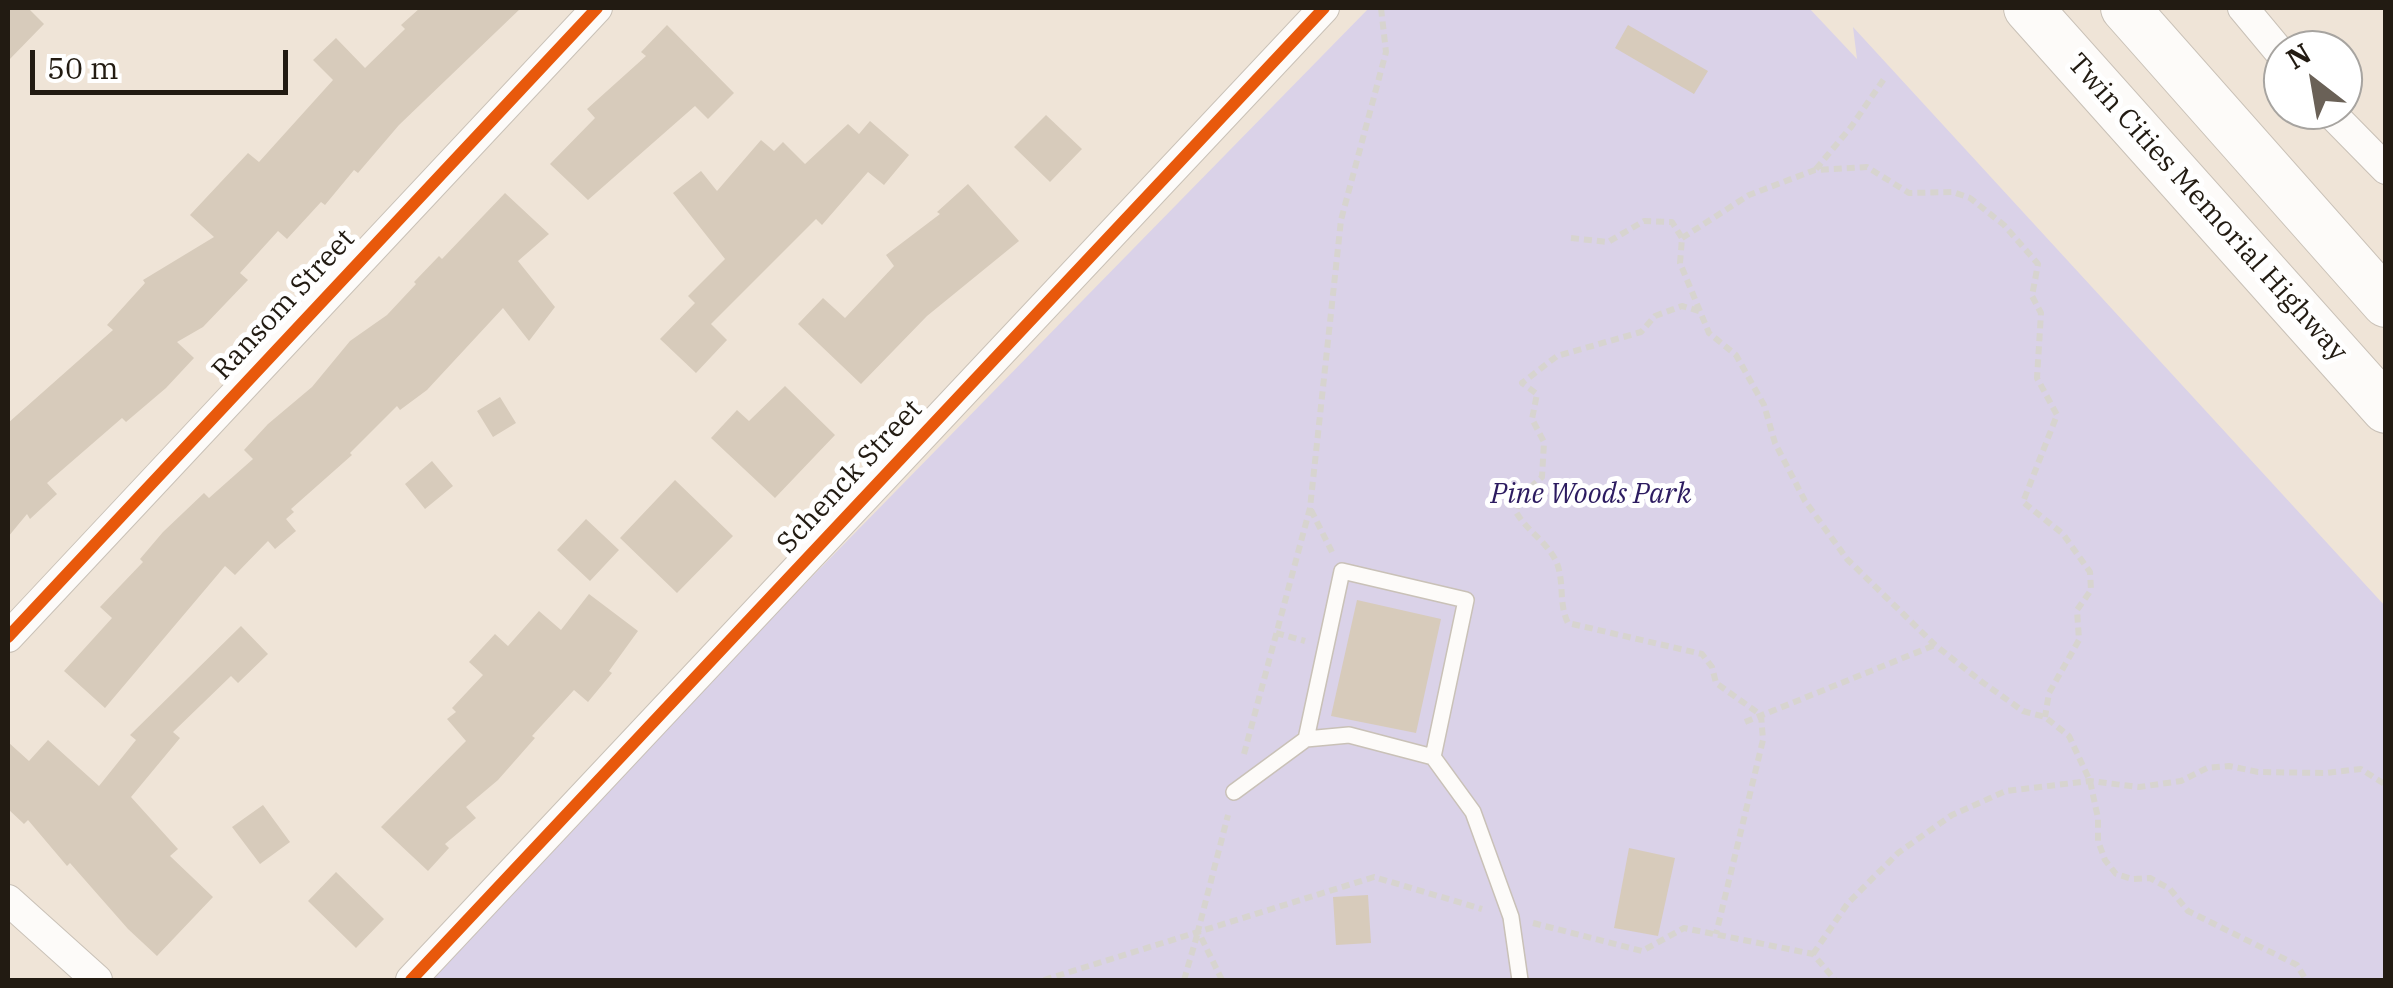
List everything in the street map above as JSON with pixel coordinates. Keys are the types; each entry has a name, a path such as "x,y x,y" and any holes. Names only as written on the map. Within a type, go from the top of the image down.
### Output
{"main road":[{"name":"Twin Cities Memorial Highway","path":"2028,8 2386,409"},
{"path":"2125,8 2386,303"}],"street":[{"name":"Ransom Street","path":"8,636 597,8"},
{"name":"Schenck Street","path":"411,980 1324,8"},
{"path":"2243,8 2263,32"},
{"path":"2348,130 2386,169"},
{"path":"8,900 96,980"}],"lane":[{"path":"1306,739 1342,571 1466,600 1433,757"},
{"path":"1234,792 1306,739 1349,734 1433,757 1473,812 1511,917 1520,980"}],"path":[{"path":"1184,980 1310,508 1341,220 1386,52 1381,8"},
{"path":"1815,170 1886,76"},
{"path":"1682,238 1749,195 1815,170 1867,167 1909,193 1954,192 1970,198 2004,225 2038,264 2032,296 2042,313 2038,378 2057,415 2023,502 2063,534 2090,572 2091,590 2077,610 2079,640 2049,694 2046,718"},
{"path":"1572,238 1608,242 1644,221 1672,222 1682,238 1680,263 1709,333 1736,355 1764,404 1775,442 1806,501 1847,559 1935,645 2023,712 2046,718 2068,736 2090,781 2098,818 2098,842 2116,874 2132,879 2150,878 2170,889 2188,911 2297,965 2306,980"},
{"path":"1700,312 1682,306 1654,316 1641,332 1556,356 1522,383 1537,394 1532,418 1544,442 1542,477 1520,498 1516,512 1525,527 1543,541 1558,565 1561,609 1568,623 1702,654 1712,667 1716,684 1761,715"},
{"path":"1310,508 1342,571"},
{"path":"1745,722 1935,645"},
{"path":"1716,934 1763,740 1761,715"},
{"path":"1813,954 1848,903 1898,852 1952,815 2006,790 2090,781 2139,786 2181,781 2208,768 2229,766 2258,772 2325,774 2361,769 2386,785"},
{"path":"1044,980 1374,877 1642,950 1684,928 1813,954 1835,980"},
{"path":"1198,931 1222,980"}],"green space":[{"name":"Pine Woods Park","path":"1369,8 1809,8 1857,59 1853,27 2385,606 2385,980 417,980"}],"building":[{"path":"8,8 28,8 44,24 8,61"},
{"path":"420,8 521,8 399,125 358,173 354,170 325,205 321,202 287,239 278,231 240,273 248,280 203,327 177,342 194,358 166,388 126,422 122,418 47,483 57,494 30,519 27,514 8,537 8,423 113,330 107,325 145,283 143,280 214,237 190,215 248,153 259,162 333,80 313,60 336,38 365,68 405,29 401,25"},
{"path":"667,25 734,93 708,119 695,106 588,200 550,164 595,118 587,109 646,56 641,52"},
{"path":"1628,25 1708,71 1694,94 1615,48"},
{"path":"1046,115 1082,149 1050,182 1014,147"},
{"path":"870,121 909,155 884,185 868,172 822,225 816,219 711,324 727,340 696,373 660,339 695,303 688,296 725,259 673,193 701,171 717,191 761,140 774,151 783,142 805,164 848,124 859,134"},
{"path":"968,184 1019,241 927,316 861,384 798,324 823,298 845,318 894,266 886,255 940,214 937,212"},
{"path":"505,193 549,234 518,261 555,307 529,341 503,308 427,390 400,410 397,406 352,455 291,509 294,512 286,519 296,531 275,549 268,541 235,575 225,566 105,708 64,671 112,618 100,607 143,562 140,559 163,532 204,493 209,498 253,459 244,450 268,424 312,387 350,341 387,315 439,256 442,259"},
{"path":"785,386 835,435 775,498 711,438 737,410 749,421"},
{"path":"500,397 516,423 493,437 477,411"},
{"path":"432,461 453,486 425,509 405,484"},
{"path":"675,480 733,536 677,593 620,538"},
{"path":"586,519 619,550 590,581 557,550"},
{"path":"589,594 638,631 588,702 574,690 498,780 466,807 476,818 445,844 449,848 428,871 381,827 466,741 447,719 456,712 452,708 483,675 469,662 495,634 508,646 539,611 561,630"},
{"path":"1357,600 1441,619 1416,733 1331,716"},
{"path":"241,626 268,654 238,683 231,676 173,732 180,738 131,797 178,849 170,856 213,897 157,956 70,863 67,866 28,820 24,824 8,809 8,742 29,761 48,740 99,786 136,740 130,735"},
{"path":"263,805 290,842 260,864 232,827"},
{"path":"1629,848 1675,858 1658,936 1614,928"},
{"path":"336,872 384,919 356,948 308,901"},
{"path":"1368,895 1371,943 1336,945 1333,897"}],"cycle path":[{"path":"8,637 597,8"},
{"path":"411,980 1324,8"}]}
